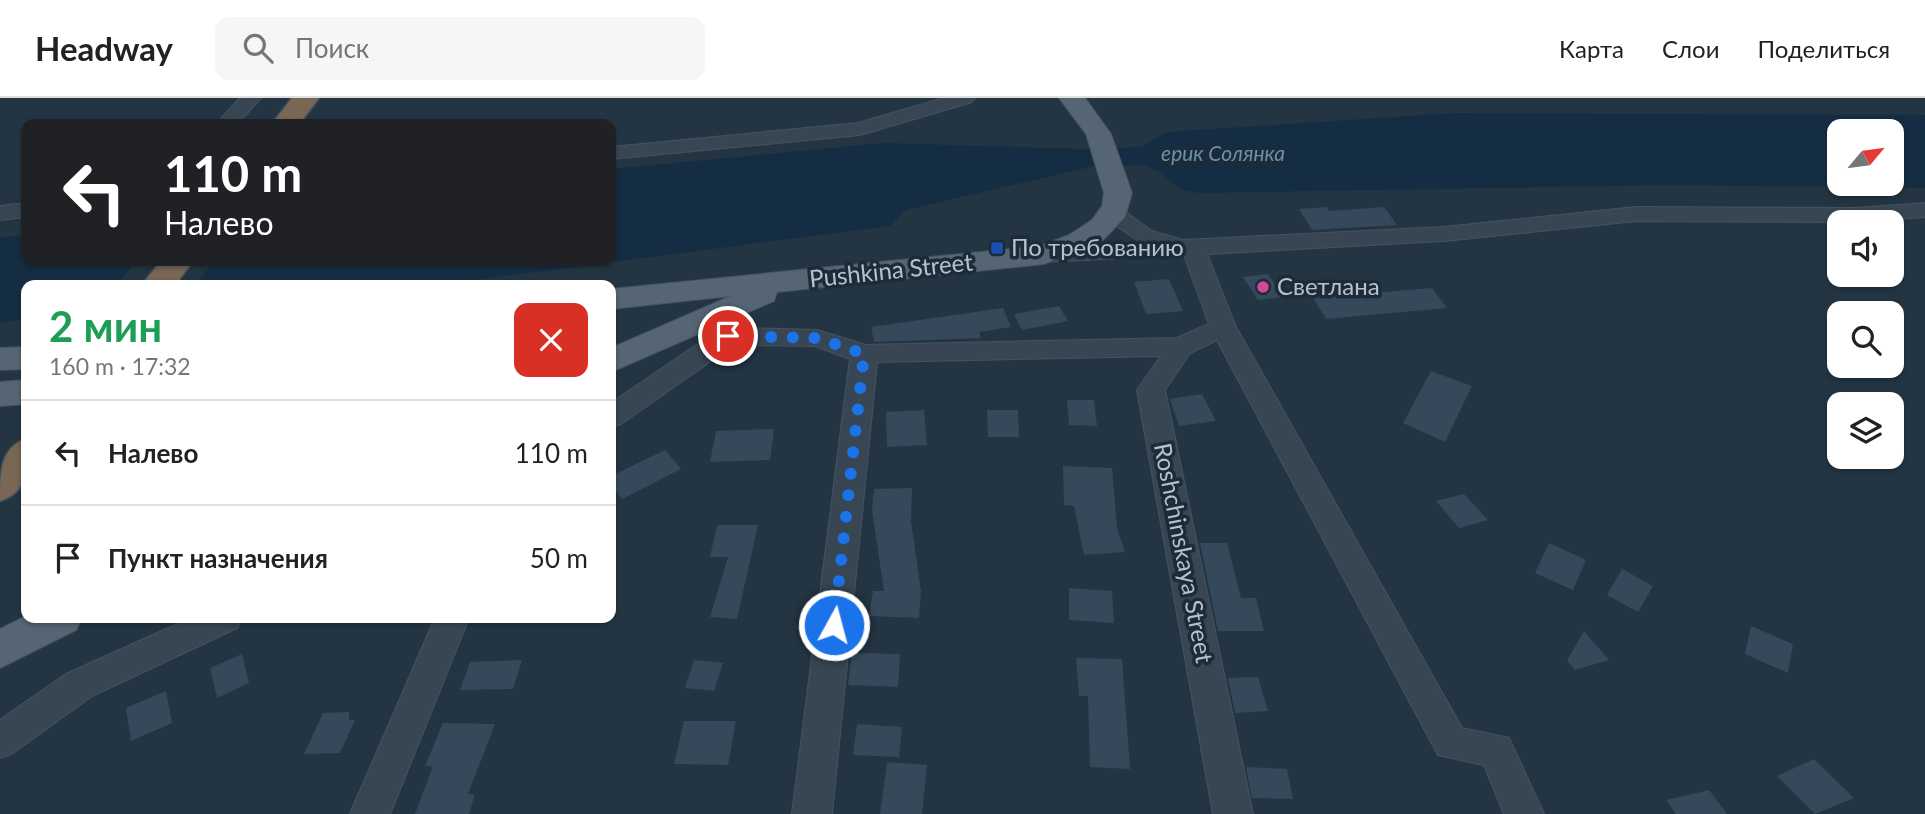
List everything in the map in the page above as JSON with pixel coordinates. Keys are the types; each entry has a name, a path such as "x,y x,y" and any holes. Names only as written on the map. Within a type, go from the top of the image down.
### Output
{"highway":[{"path":"289,119 304,100"},
{"path":"162,280 173,266"},
{"path":"0,486 21,459"}],"main road":[{"path":"1071,98 1098,120 1118,194 1112,213"},
{"name":"Pushkina Street","path":"616,299 1044,255 1081,241 1098,230 1112,213"},
{"path":"616,360 725,324 793,281"},
{"path":"0,359 21,358"},
{"path":"0,394 21,392"},
{"path":"0,650 51,623"}],"street":[{"path":"231,119 251,98"},
{"path":"616,153 860,129 965,98"},
{"path":"1044,255 1444,234 1636,214 1857,215 1925,210"},
{"path":"0,213 21,211"},
{"path":"1112,213 1144,236 1193,248"},
{"path":"1193,248 1223,327 1451,743 1496,750 1524,814"},
{"path":"616,413 725,324 817,338 864,354 1181,347 1223,327"},
{"name":"Roshchinskaya Street","path":"1181,347 1152,390 1233,814"},
{"path":"812,814 864,354"},
{"path":"0,741 79,685 214,623"},
{"path":"370,814 450,623"}],"water":[{"name":"ерик Солянка","path":"1454,113 1925,115 1925,188 1904,188 1904,119 1827,119 1827,187 1668,185 1199,193 1181,190 1161,173 1144,165 1094,166 906,210 890,226 616,261 616,169 884,143 1086,149 1142,147 1167,132"},
{"path":"21,236 21,266 581,266 473,280 21,280 21,320 0,323 0,237"}],"pier":[{"path":"132,266 210,266 200,280 120,280"}],"building":[{"path":"1327,207 1329,211 1384,207 1397,225 1312,230 1299,209"},
{"name":"Светлана","path":"1268,274 1283,297 1258,300 1243,277"},
{"path":"1169,279 1183,311 1146,314 1134,282"},
{"path":"1432,288 1447,308 1326,319 1313,298"},
{"path":"1059,306 1068,321 1022,330 1014,314"},
{"path":"1003,308 1011,327 979,332 981,338 874,342 871,327"},
{"path":"1431,371 1472,386 1445,442 1403,423"},
{"path":"1202,394 1216,421 1179,426 1170,399"},
{"path":"1067,400 1094,400 1097,426 1069,425"},
{"path":"924,410 927,445 887,447 886,412"},
{"path":"987,410 1018,410 1019,437 988,437"},
{"path":"774,429 770,460 710,462 716,431"},
{"path":"665,450 681,469 622,499 616,491 616,474"},
{"path":"1063,466 1112,468 1117,528 1125,552 1084,555 1074,506 1064,505"},
{"path":"912,488 911,521 921,591 919,618 869,616 873,591 884,591 872,510 874,489"},
{"path":"1464,494 1488,520 1459,528 1436,501"},
{"path":"717,525 758,525 737,619 710,617 728,557 710,557"},
{"path":"1200,543 1227,543 1241,598 1256,598 1264,631 1218,631"},
{"path":"1549,543 1586,560 1573,590 1535,573"},
{"path":"1622,569 1653,586 1638,612 1607,595"},
{"path":"1069,588 1112,591 1114,623 1069,620"},
{"path":"1751,626 1793,644 1788,673 1745,654"},
{"path":"1584,631 1609,660 1575,670 1567,660"},
{"path":"852,653 900,654 898,687 848,685"},
{"path":"242,654 249,683 217,698 210,668"},
{"path":"1076,658 1122,659 1130,769 1090,767 1088,696 1079,696"},
{"path":"522,660 513,689 460,690 470,662"},
{"path":"694,660 723,663 714,691 685,688"},
{"path":"1258,677 1268,711 1235,713 1228,678"},
{"path":"166,691 172,723 131,741 126,708"},
{"path":"349,712 349,720 355,720 340,753 304,754 323,713"},
{"path":"684,721 736,721 728,765 674,764"},
{"path":"443,723 495,724 468,794 475,794 469,814 415,814 433,766 425,766"},
{"path":"857,724 902,727 899,757 853,755"},
{"path":"1814,759 1854,798 1815,814 1777,776"},
{"path":"887,762 927,765 922,814 880,814"},
{"path":"1246,767 1287,769 1293,799 1252,798"},
{"path":"1709,790 1727,814 1676,814 1666,800"}],"place":[{"name":"По требованию","path":"997,248"},
{"name":"Светлана","path":"1263,287"}],"route":[{"path":"728,336 817,338 864,354 834,625"}]}
